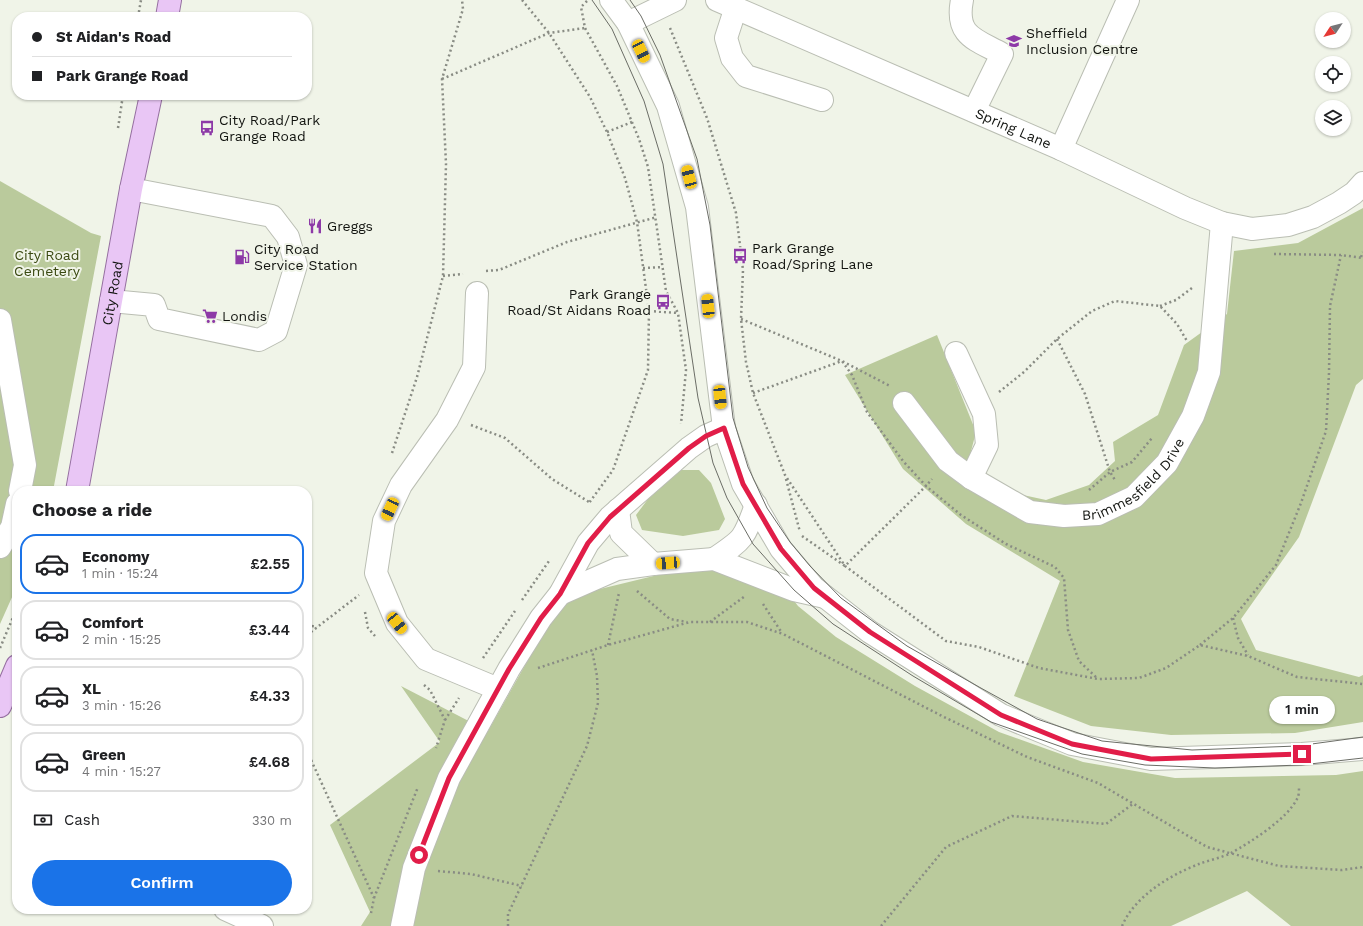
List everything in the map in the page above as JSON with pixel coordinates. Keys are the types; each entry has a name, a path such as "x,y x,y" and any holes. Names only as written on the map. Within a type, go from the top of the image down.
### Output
{"main road":[{"path":"168,12 170,0"},
{"name":"City Road","path":"78,486 131,189 150,100"},
{"path":"0,706 12,678"}],"street":[{"path":"962,0 959,18 965,33 1002,54 974,111"},
{"path":"1060,149 1128,0"},
{"path":"613,2 628,24 668,106 697,207 724,428 743,484 781,549 814,588 870,632 1001,715 1072,744 1151,759 1302,754 1363,749"},
{"path":"628,24 668,3"},
{"path":"727,4 726,38 732,58 746,76 822,100"},
{"name":"Spring Lane","path":"727,4 1060,149 1186,208 1222,223 1252,229 1288,225 1313,217 1354,194 1363,183"},
{"path":"111,301 154,305 159,319 259,340 276,331 296,265 288,237 272,216 131,189"},
{"name":"Brimmesfield Drive","path":"904,403 948,461 971,478 1030,512 1064,516 1098,514 1134,497 1167,463 1193,416 1209,372 1222,223"},
{"path":"477,292 474,368 447,420 401,485 384,521 376,573 397,623 426,659 498,689"},
{"path":"0,320 25,465 21,486"},
{"path":"956,353 984,414 987,445 971,478"},
{"path":"402,926 414,868 449,778 509,669 541,618 560,594 588,543 614,513 677,458 698,441 724,428"},
{"path":"714,559 740,542 746,533 756,505"},
{"path":"614,513 621,533 652,564"},
{"path":"0,547 12,527"},
{"path":"560,594 617,570 652,564 714,559 794,590 826,597"},
{"path":"236,914 262,926"}],"path":[{"path":"139,12 141,0"},
{"path":"391,458 417,377 443,276 446,164 442,79 463,9 462,0"},
{"path":"522,0 549,33 590,97 607,132 624,178 637,222 649,311 648,370 613,470 585,508"},
{"path":"588,0 581,7 585,28 617,86 648,167 666,291 678,313 686,370 677,458"},
{"path":"668,3 707,118 736,213 743,270 741,318 746,362 753,393 785,475 801,534 946,641 979,647 1039,668 1098,679 1139,678 1166,668 1200,645 1233,618 1276,565 1301,503 1326,431 1330,306 1341,255"},
{"path":"442,79 549,33 585,28"},
{"path":"607,132 632,122"},
{"path":"485,271 499,270 568,242 656,217"},
{"path":"1274,254 1341,255 1362,258 1363,252"},
{"path":"643,268 663,267"},
{"path":"443,276 464,273"},
{"path":"980,406 1024,372 1057,340 1092,312 1115,300 1160,306 1176,300 1196,284 1195,292"},
{"path":"1160,306 1177,324 1188,344 1190,337"},
{"path":"649,311 678,313"},
{"path":"741,318 842,361 894,388 904,403"},
{"path":"1057,340 1086,394 1110,472 1128,500"},
{"path":"753,393 842,361"},
{"path":"842,361 852,375 867,412 903,461 926,486 961,515 1006,544 1054,567 1064,578 1068,630 1079,661 1098,679"},
{"path":"447,420 473,425 505,438 552,479 589,502 614,513"},
{"path":"1083,492 1090,490 1110,472 1132,462 1153,436"},
{"path":"785,475 845,566"},
{"path":"845,566 926,486"},
{"path":"436,750 445,720 471,678 553,555"},
{"path":"608,645 621,587"},
{"path":"634,589 670,619 690,622 747,622 783,634 942,716 1027,757 1098,783 1207,847 1279,866 1342,870 1363,867"},
{"path":"312,631 361,594 363,600"},
{"path":"710,622 748,594"},
{"path":"762,601 783,634"},
{"path":"364,607 368,628 378,640"},
{"path":"1233,618 1238,638 1248,656"},
{"path":"0,649 12,620"},
{"path":"509,669 531,670 608,645 690,622"},
{"path":"312,626 317,627"},
{"path":"1200,645 1248,656 1297,677 1363,684"},
{"path":"508,926 508,914 587,746 598,703 597,676 592,650"},
{"path":"420,681 430,690 445,720"},
{"path":"312,763 374,898"},
{"path":"371,913 374,898 419,784"},
{"path":"1122,926 1128,913 1145,897 1172,876 1198,864 1230,853 1277,823 1298,798 1299,787"},
{"path":"881,926 946,847 1012,816 1106,824 1134,803"},
{"path":"414,868 471,874 522,886"}],"green space":[{"name":"City Road Cemetery","path":"0,181 91,233 101,236 54,486 12,486 12,597 0,624"},
{"path":"1363,208 1363,379 1356,385 1299,537 1241,619 1256,650 1359,677 1363,675 1363,722 1295,733 1171,735 1091,726 1014,696 1060,581 966,524 903,469 845,375 937,335 976,432 963,482 1046,500 1089,485 1115,461 1113,442 1158,415 1184,345 1227,314 1234,251 1298,243"},
{"path":"681,470 699,470 711,483 725,519 719,530 683,536 642,530 636,515 648,499"},
{"path":"732,564 772,572 798,606 836,637 915,686 999,732 1083,762 1175,778 1336,775 1363,771 1363,926 1291,926 1247,891 1171,926 361,926 370,912 330,825 440,742 401,686 488,731 563,598 670,572"}],"tram line":[{"path":"592,0 612,29 644,101 663,164 698,398 713,463 727,498 753,544 794,590 833,624 913,676 991,722 1082,754 1145,765 1215,768 1301,765 1363,758"},
{"path":"630,0 641,16 660,55 697,159 710,225 733,418 748,467 767,508 790,542 810,566 841,598 907,646 1037,719 1102,741 1192,750 1297,746 1363,737"}],"place":[{"name":"Sheffield Inclusion Centre","path":"1014,41"},
{"name":"City Road/Park Grange Road","path":"207,128"},
{"name":"Greggs","path":"315,226"},
{"name":"Park Grange Road/Spring Lane","path":"740,256"},
{"name":"City Road Service Station","path":"242,257"},
{"name":"Park Grange Road/St Aidans Road","path":"663,302"},
{"name":"Londis","path":"210,316"}],"route":[{"path":"419,855 449,778 509,669 541,618 560,594 588,543 610,517 689,448 706,436 724,428 743,484 781,549 814,588 870,632 1001,715 1072,744 1151,759 1302,754"}]}
